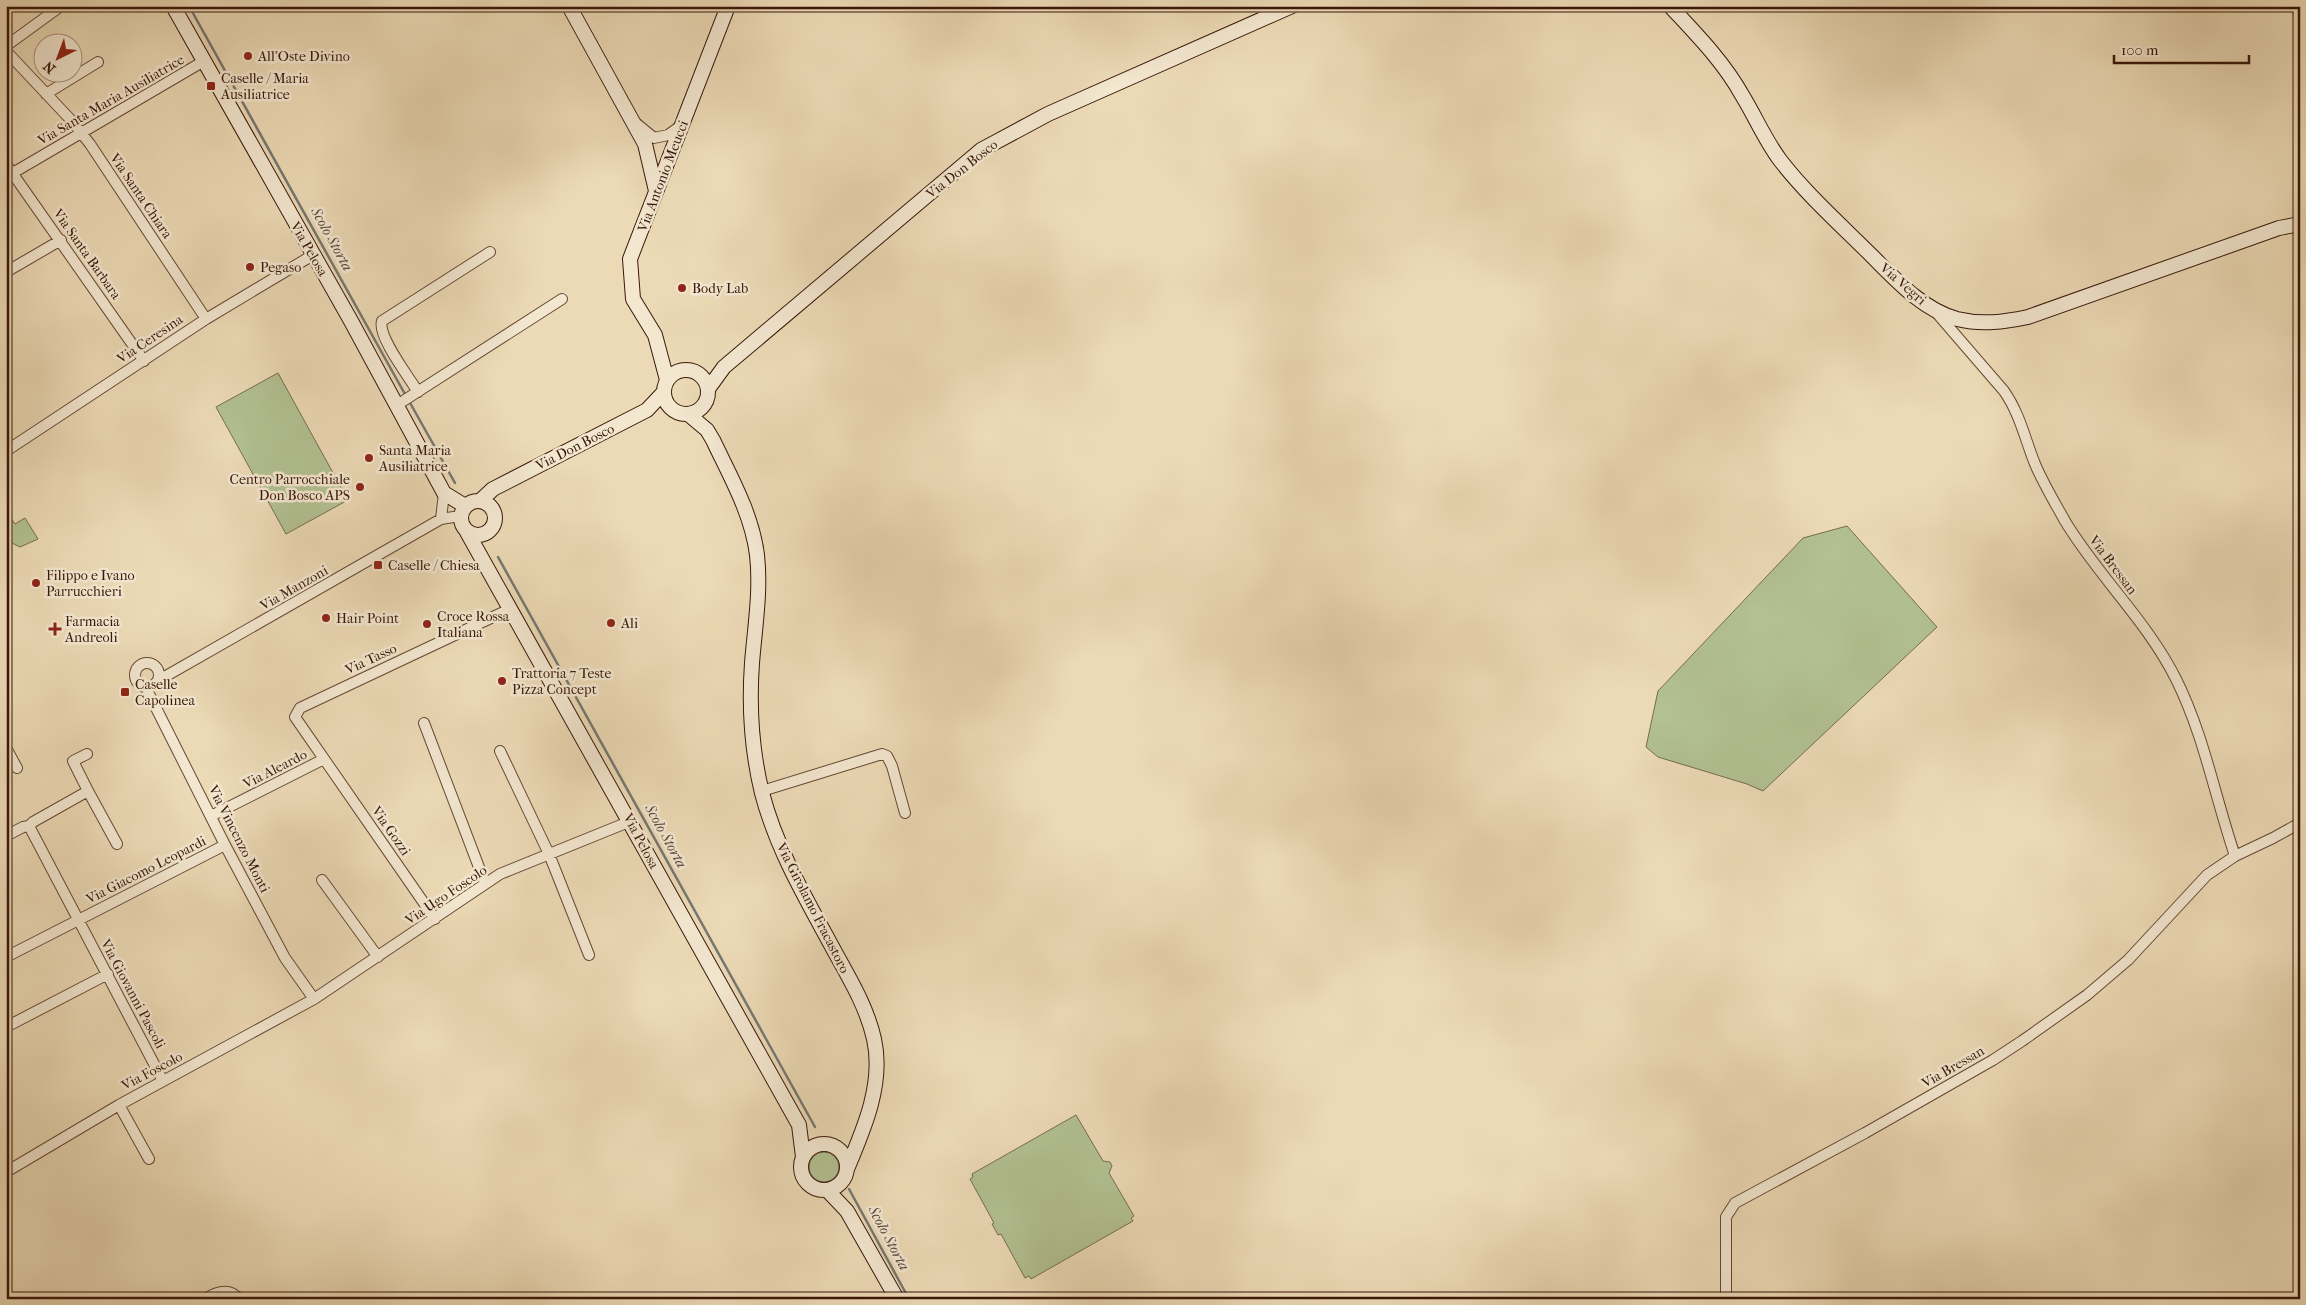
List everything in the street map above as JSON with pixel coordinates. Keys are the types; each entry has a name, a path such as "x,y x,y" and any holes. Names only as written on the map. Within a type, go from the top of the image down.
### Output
{"main road":[{"name":"Via Pelosa","path":"173,6 313,255 407,398 444,492"},
{"path":"569,6 645,144 656,191"},
{"name":"Via Antonio Meucci","path":"683,369 658,344 633,299 630,259 728,6"},
{"name":"Via Don Bosco","path":"647,410 673,410 688,414 701,408 724,367 981,150 1048,114 1292,6"},
{"name":"Via Vegri","path":"1670,6 1715,55 1728,73 1779,159 1798,183 1912,294 1934,310 1956,318 1977,322 2002,322 2028,317 2279,228 2300,224"},
{"name":"Via Antonio Meucci","path":"658,344 665,386"},
{"name":"Via Don Bosco","path":"480,501 493,489 647,410 676,371 683,369 698,373 724,367"},
{"path":"698,373 707,383 707,396"},
{"path":"665,386 668,405 673,410"},
{"name":"Via Girolamo Fracastoro","path":"707,396 705,415 707,430 746,513 757,553 759,593 752,664 752,714 762,791 784,855 860,1000 874,1039 877,1071 871,1106 847,1169"},
{"name":"Via Girolamo Fracastoro","path":"688,414 707,430"},
{"path":"481,558 486,533 493,526 494,511 504,484"},
{"path":"444,492 463,511"},
{"path":"486,533 476,535 467,532 463,527 463,511 469,503 480,501 490,506 494,511"},
{"name":"Via Pelosa","path":"467,532 584,742 631,821 642,846 799,1125 803,1157 801,1164 803,1178 814,1187 828,1190 847,1211 897,1299"},
{"name":"Via Girolamo Fracastoro","path":"827,1145 846,1141 864,1123"},
{"name":"Via Pelosa","path":"799,1125 843,1155 847,1169"},
{"path":"803,1157 814,1146 827,1145"},
{"path":"828,1190 841,1182 847,1169"},
{"name":"Via Pelosa","path":"841,1182 847,1211"}],"street":[{"path":"6,46 62,6"},
{"name":"Via Santa Chiara","path":"6,52 82,134 206,318"},
{"path":"46,94 98,62"},
{"name":"Via Santa Maria Ausiliatrice","path":"8,171 82,134 204,62"},
{"path":"632,118 654,138 668,134 683,124"},
{"name":"Via Santa Barbara","path":"8,171 60,240 144,361"},
{"path":"6,272 60,240"},
{"path":"490,252 382,320 380,326 407,398 562,299"},
{"name":"Via Ceresina","path":"6,451 206,318 313,255"},
{"name":"Via Bressan","path":"1934,310 2013,404 2035,465 2065,520 2085,552 2140,624 2176,679 2202,746 2235,856"},
{"path":"444,492 442,519 463,511"},
{"name":"Via Manzoni","path":"159,680 442,519"},
{"name":"Via Tasso","path":"324,759 295,717 300,708 510,609"},
{"path":"156,666 160,673 159,680 154,686 146,688 136,681 136,669 146,663 156,666 173,672"},
{"name":"Via Vincenzo Monti","path":"146,688 225,845 285,958 314,999"},
{"path":"424,723 485,883"},
{"path":"6,748 18,768"},
{"path":"500,751 549,854 589,956"},
{"path":"87,754 73,761 117,844"},
{"path":"762,791 882,754 887,756 892,766 905,813"},
{"name":"Via Aleardo","path":"211,816 324,759"},
{"name":"Via Gozzi","path":"324,759 435,919"},
{"path":"6,836 29,826 88,791"},
{"name":"Via Ugo Foscolo","path":"314,999 500,874 631,821"},
{"name":"Via Bressan","path":"1726,1299 1726,1217 1735,1203 1865,1134 1993,1060 2022,1041 2109,977 2144,944 2207,875 2235,856 2300,823"},
{"name":"Via Giovanni Pascoli","path":"29,826 163,1081"},
{"name":"Via Giacomo Leopardi","path":"79,919 225,845"},
{"path":"322,880 378,957"},
{"path":"6,957 79,919"},
{"path":"6,1027 108,974"},
{"name":"Via Foscolo","path":"6,1172 119,1105 314,999"},
{"path":"119,1105 149,1159"},
{"path":"205,1299 214,1293 230,1292 239,1299"}],"green space":[{"path":"278,373 348,500 286,534 216,407"},
{"path":"6,510 15,524 25,518 38,539 20,547 6,540"},
{"path":"1847,526 1937,627 1763,791 1747,784 1658,757 1646,747 1658,691 1803,538"},
{"path":"1076,1115 1103,1161 1110,1162 1112,1166 1109,1173 1134,1216 1131,1218 1133,1221 1031,1279 1029,1276 1025,1278 1001,1234 998,1235 992,1224 994,1223 970,1179 973,1177 972,1174"},
{"path":"824,1152 835,1156 839,1167 835,1178 824,1182 813,1178 809,1167 813,1156"}],"waterway":[{"name":"Scolo Storta","path":"189,6 406,396"},
{"path":"2289,6 2300,22"},
{"name":"Scolo Storta","path":"409,401 455,483"},
{"name":"Scolo Storta","path":"498,557 815,1127"},
{"name":"Scolo Storta","path":"849,1189 909,1299"}],"place":[{"name":"All'Oste Divino","path":"248,56"},
{"name":"Caselle / Maria Ausiliatrice","path":"211,86"},
{"name":"Pegaso","path":"250,267"},
{"name":"Body Lab","path":"682,288"},
{"name":"Santa Maria Ausiliatrice","path":"369,458"},
{"name":"Centro Parrocchiale Don Bosco APS","path":"360,487"},
{"name":"Caselle / Chiesa","path":"378,565"},
{"name":"Filippo e Ivano Parrucchieri","path":"36,583"},
{"name":"Hair Point","path":"326,618"},
{"name":"Ali","path":"611,623"},
{"name":"Croce Rossa Italiana","path":"427,624"},
{"name":"Farmacia Andreoli","path":"55,629"},
{"name":"Trattoria 7 Teste Pizza Concept","path":"502,681"},
{"name":"Caselle Capolinea","path":"125,692"}]}
